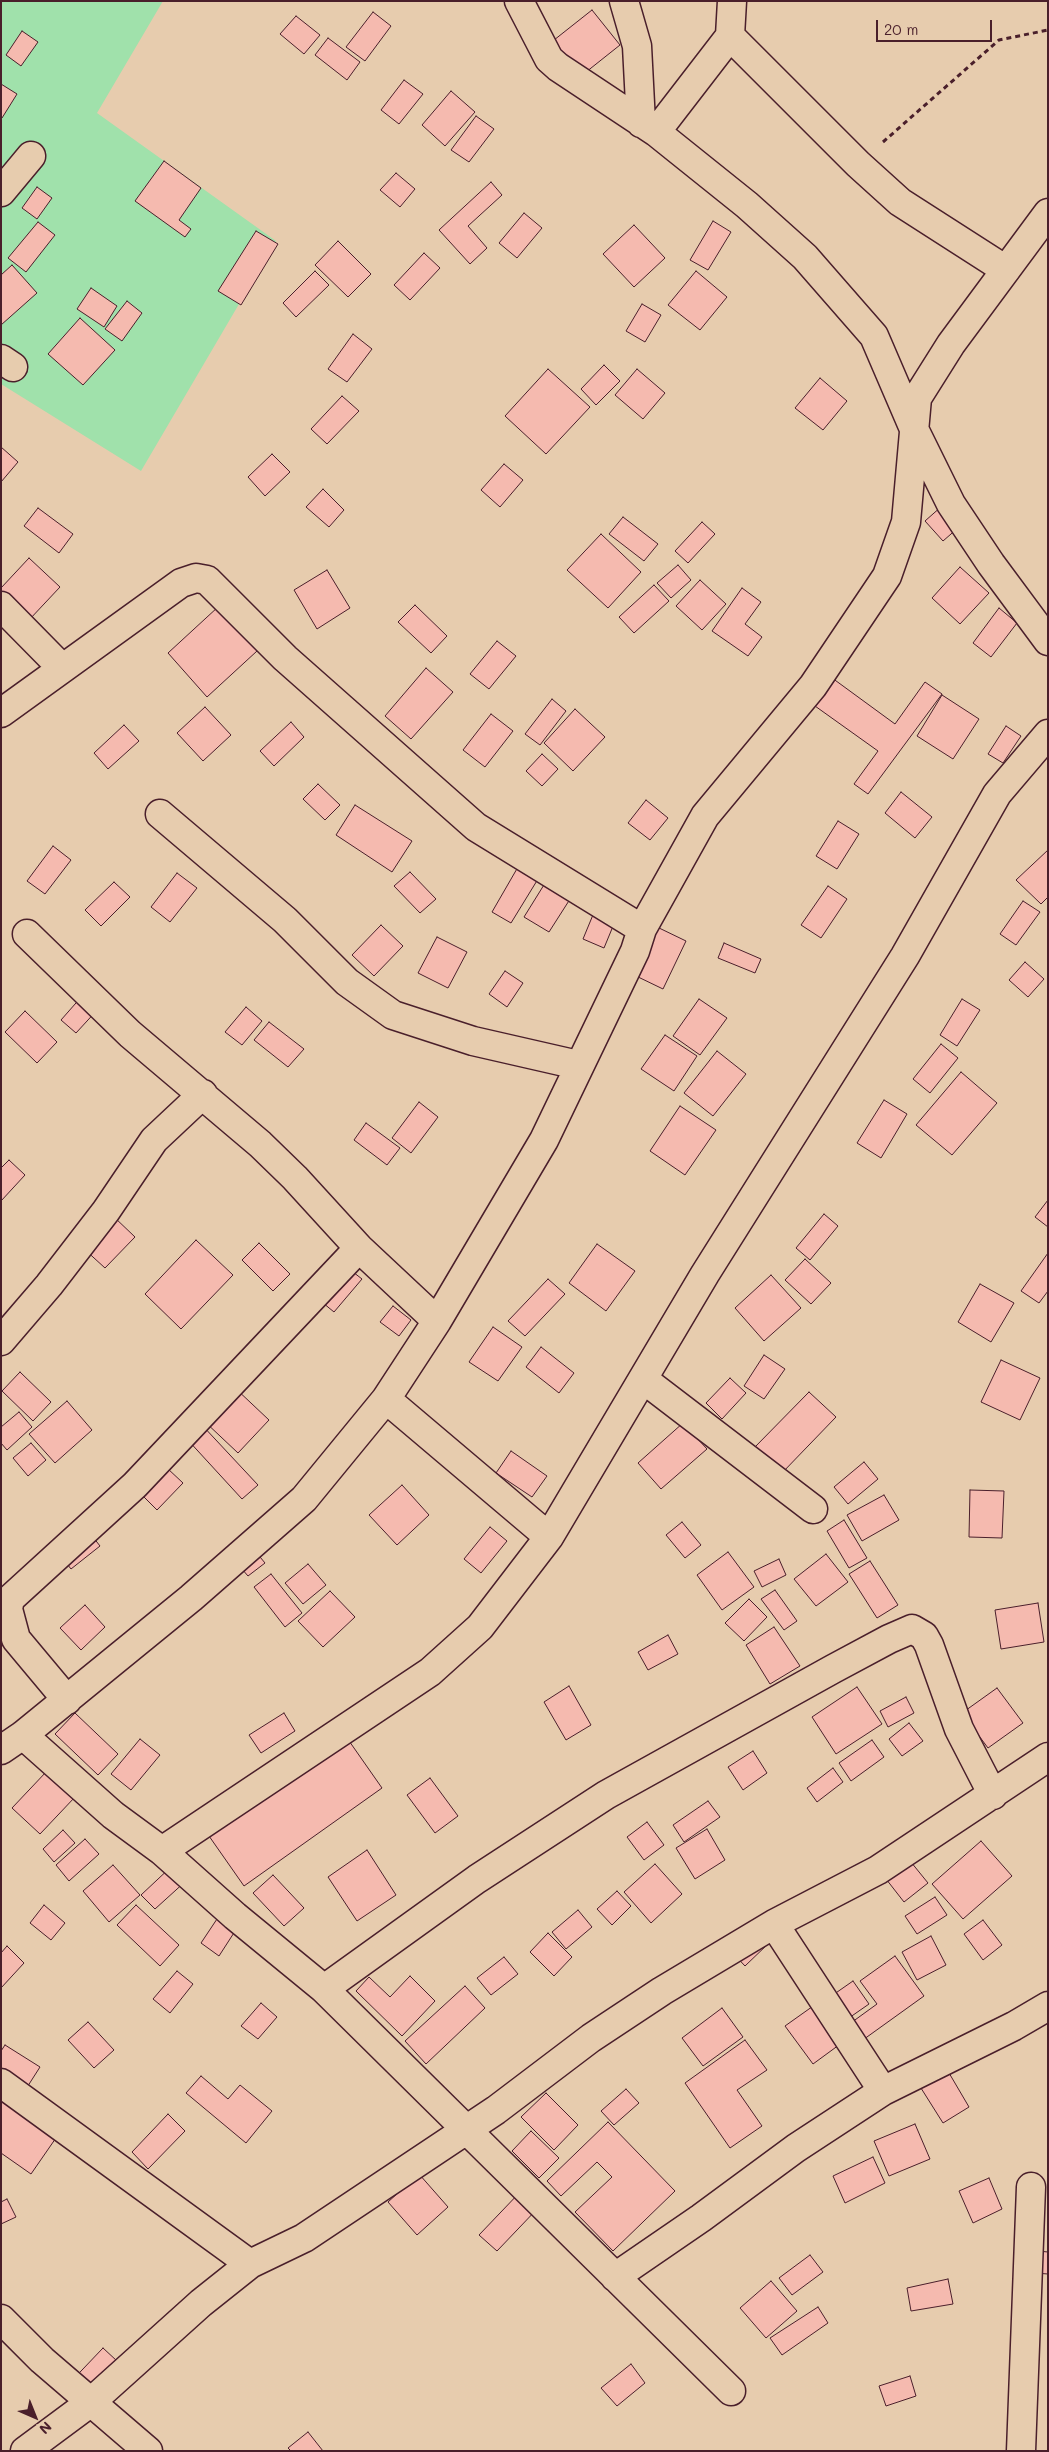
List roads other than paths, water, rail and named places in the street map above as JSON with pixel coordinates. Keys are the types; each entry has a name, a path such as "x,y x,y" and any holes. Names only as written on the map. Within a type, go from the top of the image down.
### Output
{"street":[{"path":"519,1 549,59 648,128 748,205 791,244 874,336 914,429 951,504 991,564 1048,641"},
{"path":"624,1 637,46 648,128"},
{"path":"648,128 730,36 732,1"},
{"path":"730,36 858,164 900,202 1006,270"},
{"path":"1,192 31,156"},
{"path":"1,1750 67,1700 191,1598 304,1500 386,1399 437,1321 544,1140 578,1065 634,951 642,929 705,816 813,686 887,576 906,522 917,398 951,344 1048,213"},
{"path":"1,713 181,583 196,578 207,580 285,658 476,827 642,929"},
{"path":"1,606 62,668"},
{"path":"162,1851 430,1672 480,1627 549,1537 705,1274 905,956 997,794 1048,734"},
{"path":"160,814 285,920 347,982 393,1015 473,1041 578,1065"},
{"path":"27,934 130,1034 203,1094 295,1178 359,1248 437,1321"},
{"path":"1,1341 49,1285 154,1140 203,1094"},
{"path":"67,1700 16,1640 8,1608 10,1599 134,1485 359,1248"},
{"path":"643,1379 813,1509"},
{"path":"386,1399 549,1537"},
{"path":"324,1989 477,1879 606,1795 832,1669 912,1629 924,1636 929,1645 959,1729 993,1795"},
{"path":"23,1735 105,1809 162,1851 235,1916 324,1989 731,2391"},
{"path":"25,2451 91,2402 201,2303 250,2264 304,2238 466,2130 591,2038 662,1991 774,1924 878,1870 1048,1757"},
{"path":"774,1924 884,2091"},
{"path":"616,2277 796,2148 884,2091 1014,2026 1048,2006"},
{"path":"1,2084 250,2264"},
{"path":"1021,2451 1030,2186"},
{"path":"1,2319 42,2360 148,2451"}]}
